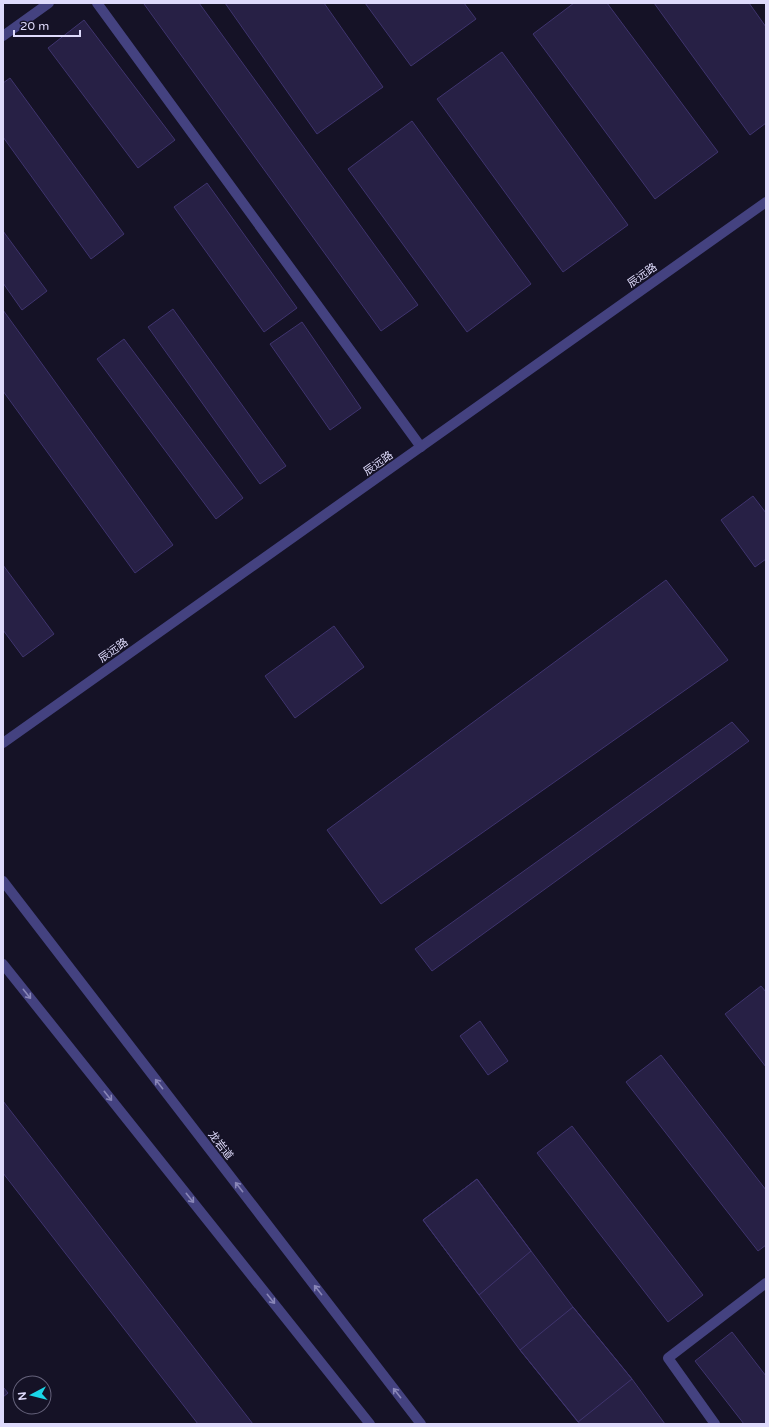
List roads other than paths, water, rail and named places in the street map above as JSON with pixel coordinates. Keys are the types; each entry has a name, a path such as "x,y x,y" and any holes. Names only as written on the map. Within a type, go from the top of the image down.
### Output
{"street":[{"path":"3,36 49,3"},
{"path":"97,3 421,447"},
{"name":"辰远路","path":"3,743 766,202"},
{"name":"龙岩道","path":"3,881 421,1424"},
{"path":"3,964 370,1424"},
{"path":"715,1424 668,1358 766,1283"}]}
